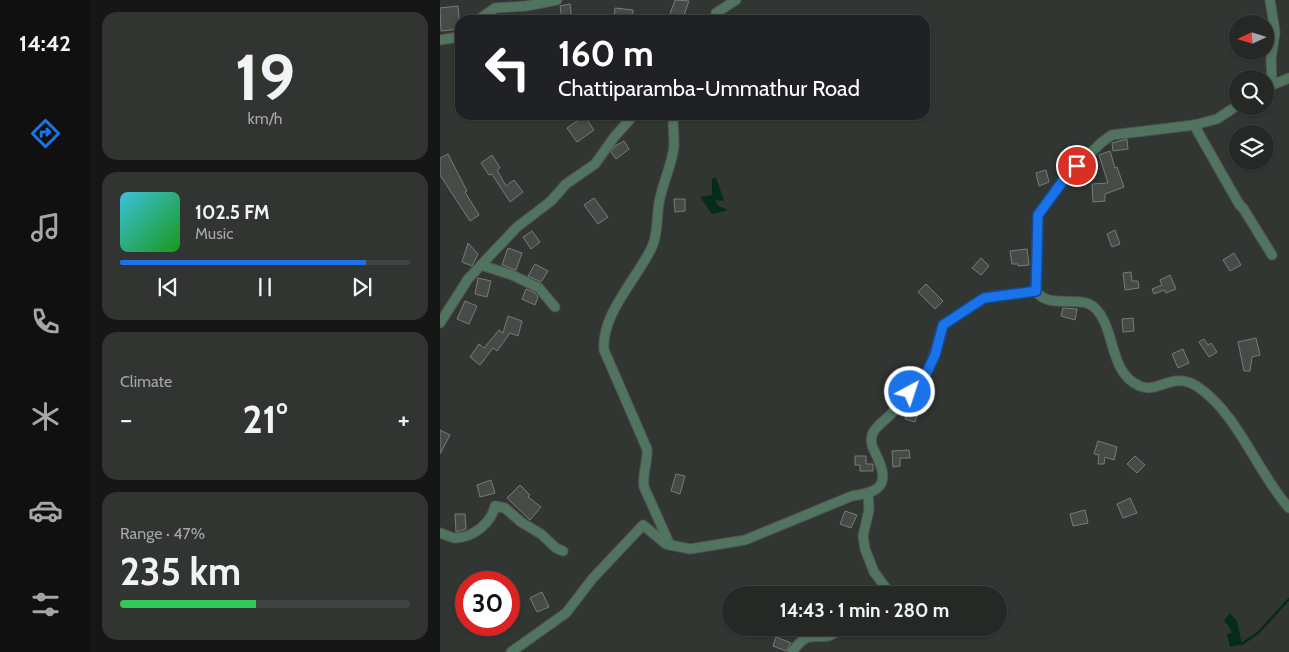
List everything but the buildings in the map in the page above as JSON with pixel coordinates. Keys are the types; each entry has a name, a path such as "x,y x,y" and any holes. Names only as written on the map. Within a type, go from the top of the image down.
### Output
{"street":[{"path":"485,15 495,8 526,6 557,0"},
{"path":"715,15 736,0"},
{"path":"1270,0 1275,32 1270,70"},
{"path":"440,40 455,38"},
{"path":"1274,84 1289,78"},
{"path":"1229,111 1217,119 1194,126 1112,135 1102,142 1065,178 1038,215 1036,291 1043,298 1084,303 1095,307 1103,318 1122,371 1140,387 1149,388 1170,381 1185,380 1198,387 1226,412 1276,494 1289,508"},
{"path":"440,323 468,279 481,265 517,227 551,201 566,184 595,164 615,136 629,120"},
{"path":"670,545 644,487 643,480 648,457 647,449 604,350 603,339 612,314 652,246 656,232 660,197 668,174 674,147 673,120"},
{"path":"1194,126 1239,204 1272,255"},
{"path":"481,265 512,275 540,288 555,307"},
{"path":"511,652 566,614 593,578 643,525 666,544 690,549 745,540 852,496 877,490 881,483 882,475 880,464 871,443 872,433 892,414 926,374 935,355 943,325 984,298 1036,291"},
{"path":"868,493 869,510 863,536 865,549 874,572 884,586"},
{"path":"440,533 456,538 473,533 485,525 493,515 495,506 505,508 521,522 541,534 556,548 563,551"},
{"path":"792,652 800,641 814,636"}],"shaded area":[{"path":"716,177 724,201 715,200 718,206 728,210 712,214 700,197 712,195 712,179"},
{"path":"1230,613 1237,621 1242,644 1230,647 1227,634 1232,633 1224,621"}],"waterway":[{"path":"1242,644 1259,632 1289,599"}],"route":[{"path":"910,392 926,374 935,355 943,325 984,298 1036,291 1038,215 1065,178 1077,166"}]}
